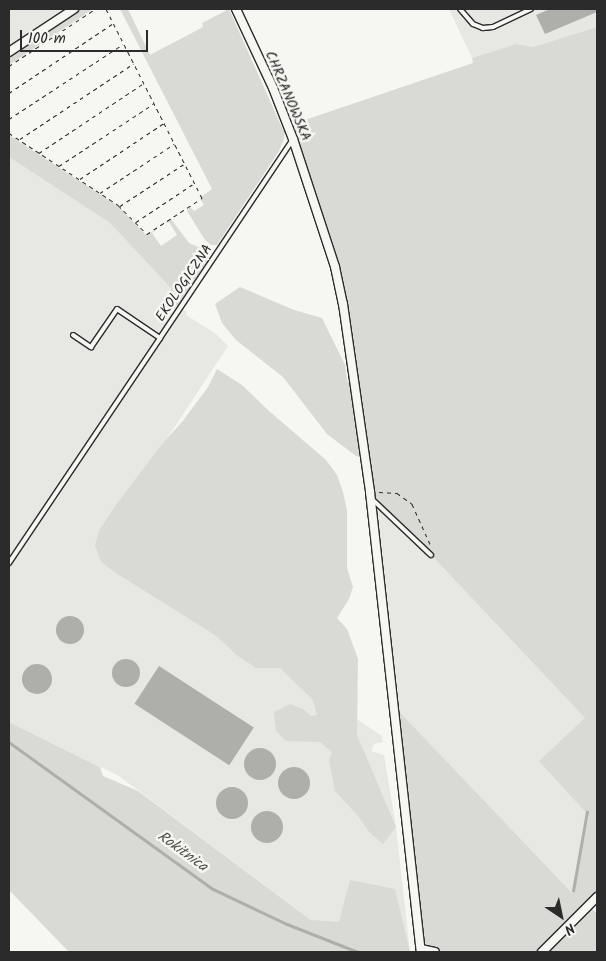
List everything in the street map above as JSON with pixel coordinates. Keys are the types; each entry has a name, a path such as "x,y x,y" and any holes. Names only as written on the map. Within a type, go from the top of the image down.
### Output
{"street":[{"path":"9,52 74,9"},
{"name":"CHRZANOWSKA","path":"236,9 273,88 293,139 335,267 343,304 370,495 421,951"},
{"path":"542,952 597,897"},
{"path":"421,951 435,952"}],"lane":[{"path":"460,9 473,24 483,28 493,27 531,9"},
{"name":"EKOLOGICZNA","path":"73,335 91,347 117,309 160,338 293,139"},
{"path":"9,563 160,338"},
{"path":"370,495 432,555"}],"path":[{"path":"9,66 95,9"},
{"path":"9,134 120,206 147,234 202,198 106,9"},
{"path":"9,93 113,23"},
{"path":"9,120 124,43"},
{"path":"18,140 134,63"},
{"path":"39,153 144,84"},
{"path":"59,166 154,103"},
{"path":"79,180 164,123"},
{"path":"100,193 174,143"},
{"path":"120,206 184,163"},
{"path":"136,222 194,183"},
{"path":"370,495 397,493 412,504 431,543 432,555"}],"shaded area":[{"path":"9,9 65,9 9,46"},
{"path":"79,9 93,9 9,65 9,55"},
{"path":"120,9 128,9 150,55 203,27 202,23 229,9 283,130 285,129 284,139 279,151 217,245 211,245 205,240 187,211 190,207 194,211 204,205 201,200 202,196 212,189"},
{"path":"449,9 597,9 597,27 533,47 516,44 472,58"},
{"path":"550,9 597,9 597,12 545,34 536,15"},
{"path":"597,27 597,890 586,902 597,914 597,952 435,952 421,949 392,704 573,894 589,816 539,761 585,718 431,555 370,498 365,458 356,456 327,434 283,377 236,340 222,323 215,304 240,287 294,310 322,318 345,365 347,381 355,384 343,304 291,134 296,123 473,63 472,58 516,44 533,47"},
{"path":"9,135 118,206 146,235 157,229 152,233 161,246 177,235 169,222 163,224 171,219 189,243 207,251 209,258 178,306 173,307 165,300 172,289 110,223 9,157"},
{"path":"9,157 110,223 173,289 165,300 173,307 178,306 187,312 186,315 216,334 228,346 97,545 382,736 383,742 374,744 371,751 384,755 396,827 410,952 395,952 341,942 119,776 9,722"},
{"path":"217,369 242,385 326,460 337,475 343,492 347,510 347,568 353,587 349,599 337,618 347,629 358,659 357,735 396,827 383,844 370,833 358,816 335,791 329,760 332,752 320,742 286,741 276,731 274,712 290,704 303,709 311,716 317,715 313,700 280,668 256,668 238,656 215,635 116,573 101,562 95,545 100,529 116,505 208,387"},
{"path":"370,498 431,555 585,718 589,816 574,895 392,704"},
{"path":"70,616 80,620 84,630 80,640 70,644 60,640 56,630 60,620"},
{"path":"126,659 136,663 140,673 136,683 126,687 116,683 112,673 116,663"},
{"path":"37,664 43,665 51,673 51,685 43,693 37,694 31,693 23,685 22,679 23,673 31,665"},
{"path":"159,666 254,728 229,765 134,704"},
{"path":"9,722 100,767 103,776 138,791 311,920 339,922 350,880 395,889 410,952 69,952 9,890"},
{"path":"260,748 266,749 271,753 275,758 275,770 271,775 266,779 260,780 254,779 249,775 245,770 244,764 245,758 249,753 254,749"},
{"path":"294,767 305,772 310,783 305,794 294,799 283,794 278,783 283,772"},
{"path":"232,787 238,788 243,792 247,797 247,809 243,814 238,818 232,819 226,818 221,814 217,809 216,803 217,797 221,792 226,788"},
{"path":"267,811 279,815 283,827 279,839 267,843 255,839 251,827 255,815"}],"waterway":[{"name":"Rokitnica","path":"9,742 213,889 287,924 358,952"},
{"path":"573,891 587,812"}]}
